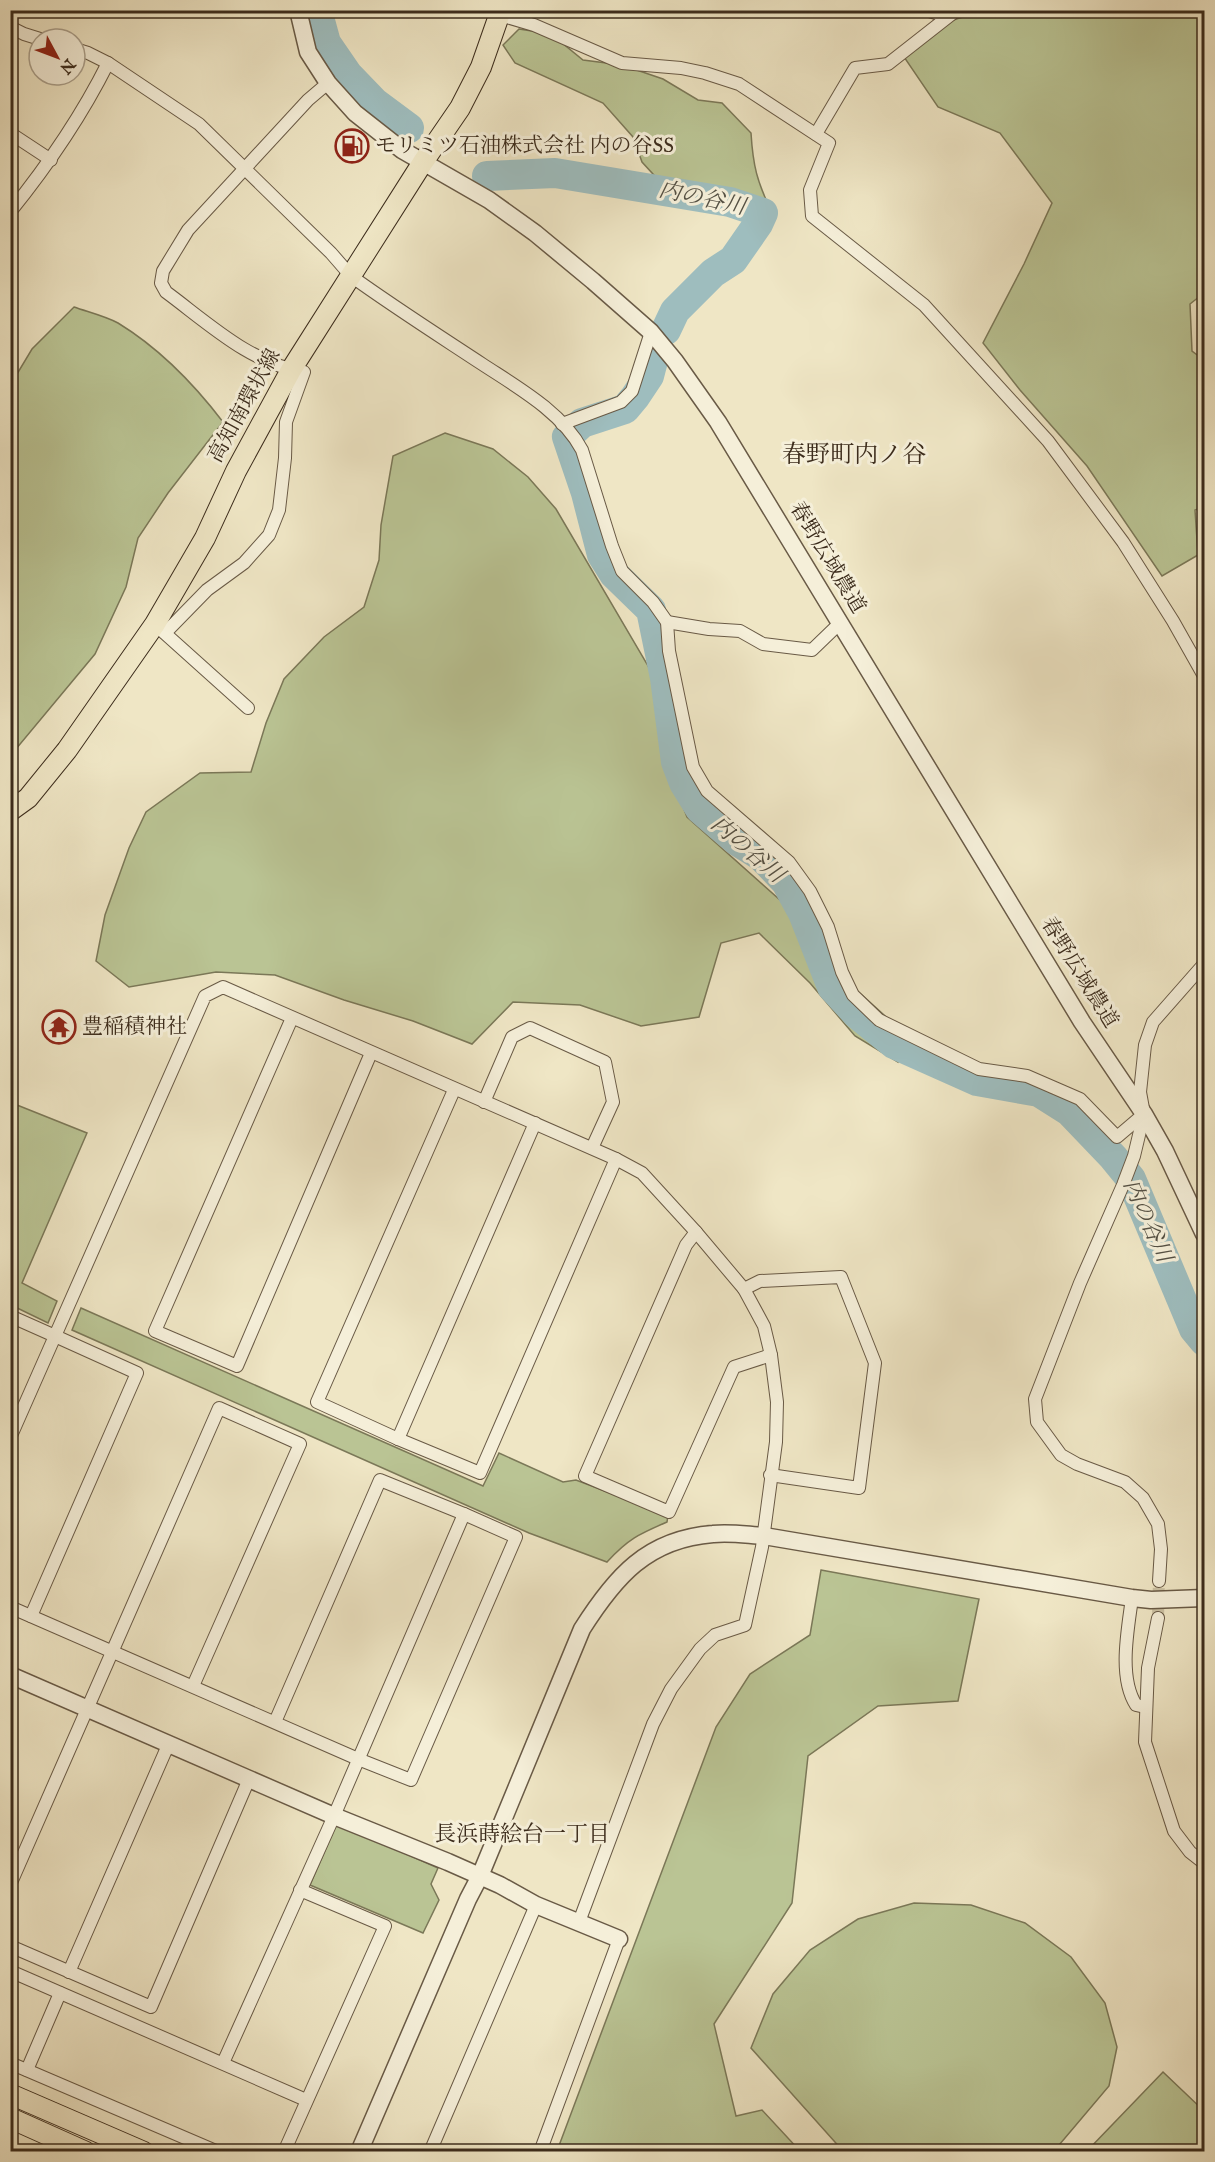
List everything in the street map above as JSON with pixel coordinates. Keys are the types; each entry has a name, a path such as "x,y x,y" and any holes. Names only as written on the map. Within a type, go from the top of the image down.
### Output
{"main road":[{"name":"高知南環状線","path":"10,811 28,798 160,628 206,538 236,471 291,370 423,162 460,108 481,67 500,13"},
{"path":"10,2094 144,2151"},
{"path":"10,2118 86,2151"}],"street":[{"name":"春野広域農道","path":"298,10 308,52 328,83 355,113 402,150 489,200 535,233 651,333 675,361 718,422 1082,1022 1144,1114 1165,1151 1204,1233"},
{"path":"927,10 939,14 958,12"},
{"path":"816,134 855,68 888,64 958,12"},
{"path":"500,13 622,63 681,68 739,84 829,143 810,190 812,216 924,305 1048,441 1123,542 1204,675"},
{"path":"10,27 27,35"},
{"path":"87,53 108,63 199,124 351,276 520,389 569,430 582,450 622,571 653,602 667,622 669,651 693,767 707,791 789,862 810,891 828,927 842,972 853,995 879,1020 979,1069 1027,1076 1080,1099 1117,1137 1144,1114"},
{"path":"10,212 51,160 93,94 108,63"},
{"path":"248,708 160,628 244,562 269,535 279,510 285,458 286,422 304,372 291,370 241,348 166,292 161,283 164,271 188,230 308,100 328,83"},
{"path":"10,133 51,160"},
{"path":"569,430 621,402 632,391 651,333"},
{"path":"667,622 709,629 740,631 763,644 812,650 840,623"},
{"path":"1159,1581 1161,1549 1158,1524 1143,1498 1125,1482 1077,1464 1061,1455 1037,1422 1035,1399 1080,1283 1134,1156 1144,1114 1140,1092 1145,1045 1153,1022 1204,963"},
{"path":"10,1438 205,996 223,987 454,1090 592,1148 642,1173 744,1289 764,1326 771,1355 777,1402 776,1442 764,1536 745,1625 715,1635 700,1649 671,1689 653,1724 579,1922"},
{"path":"292,1018 155,1331 237,1366 371,1053"},
{"path":"484,1102 512,1037 530,1028 605,1062 613,1102 592,1148"},
{"path":"454,1090 317,1402 399,1439 480,1473 616,1159"},
{"path":"399,1439 535,1123"},
{"path":"696,1232 686,1245 585,1476 669,1512 734,1367 771,1355"},
{"path":"744,1289 760,1281 841,1277 875,1363 859,1488 770,1475"},
{"path":"10,1316 137,1373 31,1616"},
{"path":"10,1885 219,1408 300,1444 193,1686"},
{"path":"10,1607 358,1759 411,1780 516,1537 380,1480 275,1722"},
{"path":"223,2062 334,1816 464,1514"},
{"path":"359,2151 480,1876 582,1629 603,1595 629,1568 655,1549 689,1537 715,1533 764,1536 1132,1598 1151,1600 1204,1598"},
{"path":"1132,1598 1125,1646 1129,1694 1136,1705 1145,1707"},
{"path":"1158,1618 1148,1668 1145,1742 1174,1831 1190,1852 1204,1863"},
{"path":"10,1675 334,1816 480,1876 536,1905 619,1939 540,2151"},
{"path":"69,1972 169,1743"},
{"path":"10,1946 151,2007 249,1779"},
{"path":"284,2151 385,1926 300,1890"},
{"path":"430,2151 536,1905"},
{"path":"10,1971 306,2100"},
{"path":"27,2070 60,1993"},
{"path":"10,2063 218,2151"}],"green space":[{"path":"981,11 1204,11 1204,293 1190,304 1192,351 1204,360 1204,507 1195,510 1198,555 1162,576 1087,466 1020,390 983,343 1024,264 1052,203 1000,133 938,107 902,54 938,25"},
{"path":"519,29 551,34 583,60 622,65 663,79 698,100 722,103 751,133 756,173 771,211 745,201 688,194 664,186 642,162 633,137 603,103 515,63 503,45"},
{"path":"74,307 118,323 148,344 188,381 223,422 168,493 138,538 126,587 95,654 11,755 11,384 32,349"},
{"path":"445,433 493,449 528,477 556,509 647,664 666,701 667,765 687,817 798,916 851,985 906,1035 898,1062 855,1036 810,983 759,933 721,943 699,1017 641,1026 580,1005 513,1002 472,1044 413,1021 344,1000 275,975 216,972 129,987 96,961 105,915 129,848 146,812 200,773 251,772 266,723 284,679 324,637 364,607 379,560 381,525 393,456"},
{"path":"12,1103 87,1133 22,1283 57,1301 48,1323 11,1305 10,1110"},
{"path":"81,1308 483,1486 499,1453 563,1482 576,1480 668,1515 667,1522 634,1538 607,1562 529,1533 72,1330"},
{"path":"821,1570 979,1599 958,1701 878,1706 808,1756 792,1903 714,2024 736,2116 762,2110 800,2151 557,2151 716,1727 750,1674 810,1635"},
{"path":"337,1823 438,1868 431,1884 439,1900 423,1933 310,1885"},
{"path":"914,1903 971,1905 1025,1923 1071,1957 1105,2003 1117,2047 1109,2086 1054,2151 843,2151 751,2048 773,1994 810,1950 858,1919"},
{"path":"1163,2072 1204,2111 1204,2151 1087,2151"}],"waterway":[{"name":"内の谷川","path":"317,10 326,43 348,75 374,102 409,128"},
{"name":"内の谷川","path":"487,176 555,173 730,202 763,213 733,260 713,273 675,311 666,330"},
{"name":"内の谷川","path":"656,349 649,376 625,409 582,423 567,437 586,493 602,555 614,574 651,610 665,678 676,762 684,783 700,809 737,841 761,856 786,882 803,913 832,987 857,1014 894,1044 977,1081 1039,1092 1069,1111 1113,1157 1131,1179 1194,1329 1204,1341"}],"tunnel":[{"path":"1158,1618 1159,1581"}],"place":[{"name":"モリミツ石油株式会社 内の谷SS","path":"352,146"},
{"name":"豊稲積神社","path":"59,1027"}],"district":[{"name":"春野町内ノ谷","path":"854,455"},
{"name":"長浜蒔絵台一丁目","path":"522,1835"}]}
